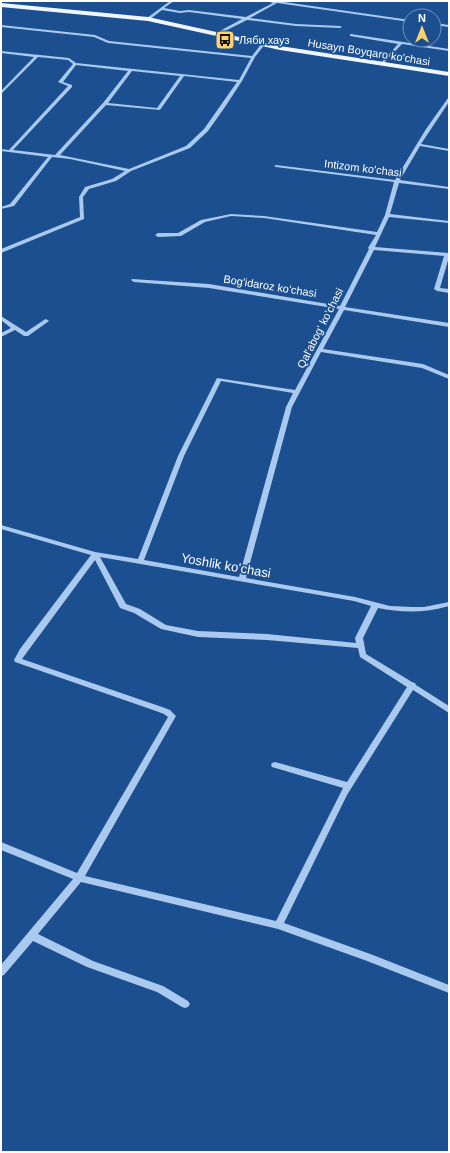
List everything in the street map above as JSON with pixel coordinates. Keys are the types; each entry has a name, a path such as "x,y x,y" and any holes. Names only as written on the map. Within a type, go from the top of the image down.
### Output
{"main road":[{"name":"Husayn Boyqaro ko'chasi","path":"1,5 148,19 263,44 449,74"}],"street":[{"path":"148,19 172,1"},
{"path":"268,1 402,20"},
{"path":"217,34 242,19 277,2"},
{"path":"161,9 180,12 189,11 296,26 340,27"},
{"path":"1,26 95,36 108,42 253,57"},
{"path":"351,35 449,50"},
{"path":"382,64 401,43"},
{"path":"1,251 82,218 81,197 87,188 114,180 129,170 188,147 206,130 240,81 253,57 263,44"},
{"path":"1,52 69,59 75,64 240,81"},
{"path":"1,93 37,56"},
{"path":"10,151 71,86 60,82 75,64"},
{"path":"57,156 105,104 131,70"},
{"path":"105,104 158,109 183,75"},
{"name":"Qal'abog' ko'chasi","path":"242,580 289,407 342,308 379,234 387,215 397,181 449,99"},
{"path":"419,145 449,150"},
{"path":"1,150 57,156 129,170"},
{"path":"1,208 12,205 51,156"},
{"name":"Intizom ko'chasi","path":"276,166 449,188"},
{"path":"158,235 179,235 202,221 231,215 264,217 379,234"},
{"path":"387,215 449,222"},
{"path":"371,248 448,255 437,289 449,291"},
{"name":"Bog'idaroz ko'chasi","path":"134,280 209,286 449,325"},
{"path":"1,318 26,335 46,321"},
{"path":"1,335 15,328"},
{"path":"319,350 423,366 449,377"},
{"path":"140,562 181,456 220,379 297,392"},
{"name":"Yoshlik ko'chasi","path":"1,528 95,554 355,599 375,606 399,610 438,607 449,604"},
{"path":"1,972 79,878 172,716 159,708 18,660 23,651 95,554 123,606 137,611 164,627 198,634 267,637 360,646"},
{"path":"375,606 358,638 363,655 449,710"},
{"path":"278,925 349,786 412,685"},
{"path":"275,765 349,786"},
{"path":"1,846 79,878 278,925 378,960 449,989"},
{"path":"32,936 90,964 160,989 185,1004"}],"place":[{"name":"Ляби хауз","path":"225,40"}]}
